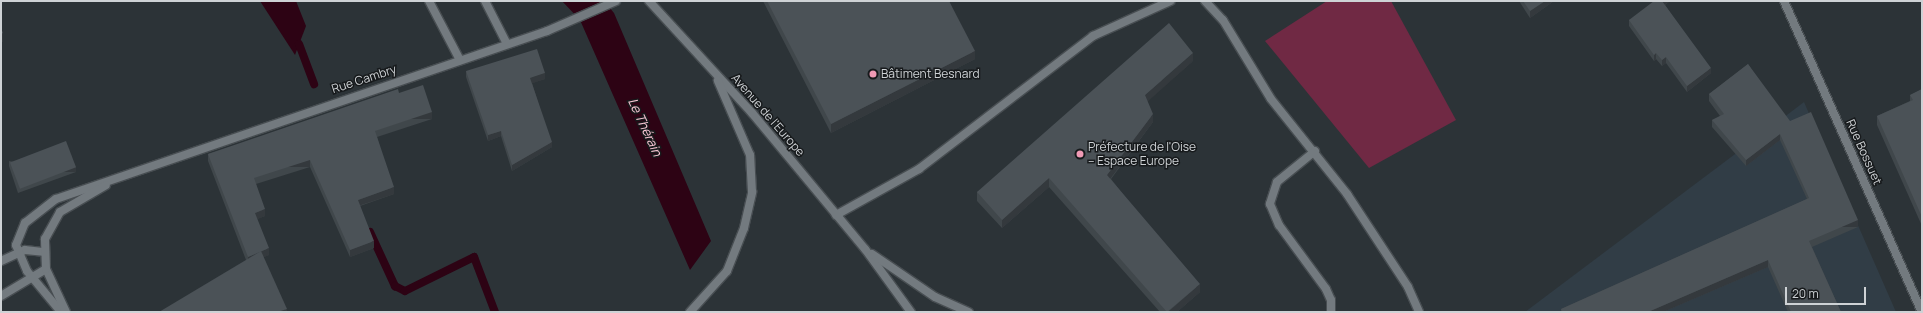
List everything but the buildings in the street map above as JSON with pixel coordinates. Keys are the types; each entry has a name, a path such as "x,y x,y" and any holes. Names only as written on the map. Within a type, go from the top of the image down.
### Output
{"street":[{"path":"429,1 460,60"},
{"path":"485,1 507,44"},
{"name":"Rue Cambry","path":"17,252 21,229 42,207 78,190 120,178 567,24 616,1"},
{"name":"Avenue de l'Europe","path":"649,1 710,68 865,249 911,312"},
{"path":"836,215 919,169 1088,40 1170,1"},
{"path":"1205,1 1222,20 1271,99 1315,151 1364,218 1408,287 1419,312"},
{"name":"Rue Bossuet","path":"1784,1 1922,312"},
{"path":"690,312 727,271 744,228 752,192 750,154 730,102 710,68"},
{"path":"1315,151 1278,182 1270,204 1279,225 1326,289 1332,300 1331,312"},
{"name":"Rue Cambry","path":"43,252 49,227 60,212 120,178"},
{"path":"1,261 17,252 29,249 43,252 46,269 66,312"},
{"name":"Avenue de l'Europe","path":"865,249 935,297 969,312"},
{"path":"17,252 32,278 61,312"},
{"path":"1,296 46,269"}],"shaded area":[{"path":"1327,1 1391,1 1456,120 1369,168 1265,41"},
{"path":"1804,102 1896,312 1525,312 1783,118"}],"water":[{"path":"260,1 296,1 306,26 295,55"},
{"name":"Le Thérain","path":"562,1 604,1 614,13 711,241 690,270 580,20"}],"waterway":[{"path":"299,44 314,84"},
{"path":"370,232 395,286 405,291 474,257 495,312"}],"place":[{"name":"Bâtiment Besnard","path":"873,74"},
{"name":"Préfecture de l'Oise – Espace Europe","path":"1080,154"}]}
